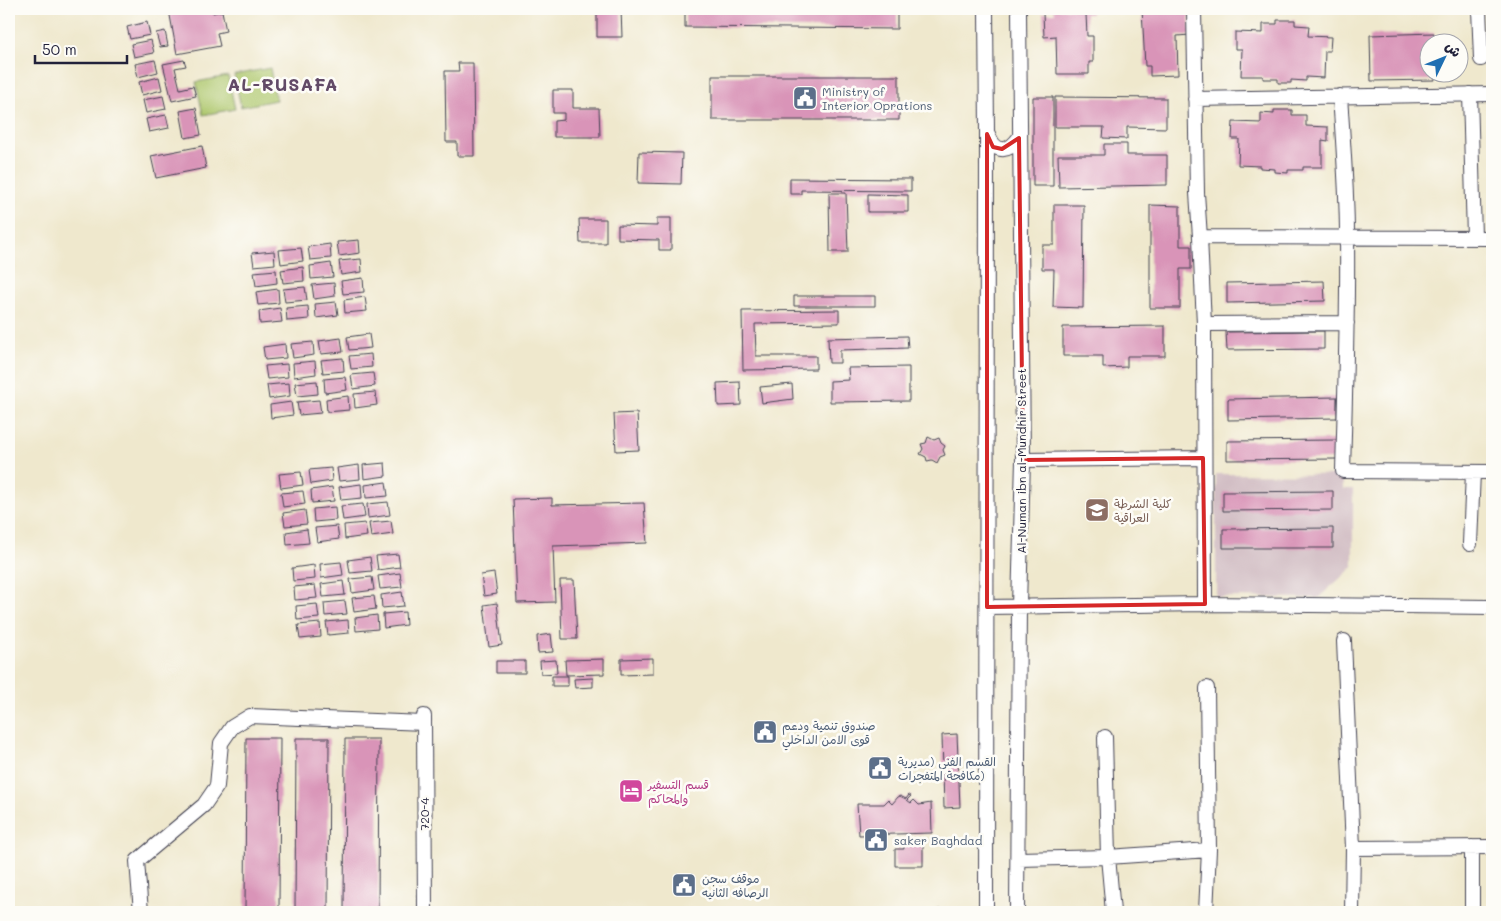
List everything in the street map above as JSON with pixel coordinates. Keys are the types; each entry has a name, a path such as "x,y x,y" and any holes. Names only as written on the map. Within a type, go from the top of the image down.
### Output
{"street":[{"path":"986,9 986,912"},
{"name":"Al-Numan ibn al-Mundhir Street","path":"1017,912 1019,606 1023,460 1019,9"},
{"path":"1194,9 1197,193 1204,324 1205,604"},
{"path":"1479,9 1481,59"},
{"path":"1470,94 1474,237"},
{"path":"1195,99 1492,94"},
{"path":"1340,96 1347,236 1343,471 1492,472"},
{"path":"987,134 992,145 995,148 1002,149 1008,149 1013,146 1019,138"},
{"path":"1200,237 1347,236 1492,238"},
{"path":"1204,324 1347,323"},
{"path":"1023,460 1203,458"},
{"path":"1470,544 1473,472"},
{"path":"987,606 1205,604 1492,607"},
{"path":"1344,641 1354,848 1352,912"},
{"path":"1206,688 1209,850 1206,912"},
{"name":"720-4","path":"141,912 136,861 204,805 218,786 221,743 232,726 250,716 424,720 425,912"},
{"path":"1105,737 1108,857 1112,912"},
{"path":"1472,847 1472,912"},
{"path":"1354,848 1492,847"},
{"path":"1018,859 1108,857 1209,850"}],"highlighted area":[{"path":"987,134 993,147 1002,149 1019,138 1023,460 1203,458 1205,604 987,607"}],"shaded area":[{"path":"1216,474 1343,475 1343,489 1353,489 1353,567 1318,598 1216,597"}],"green space":[{"path":"270,68 276,100 241,107 234,75"},
{"path":"228,76 235,109 203,115 196,82"}],"building":[{"path":"212,9 213,13 222,11 226,31 217,33 220,46 177,54 169,10"},
{"path":"597,9 621,9 622,37 597,37"},
{"path":"685,9 897,9 897,29 685,27"},
{"path":"1054,9 1091,9 1091,14 1086,14 1087,36 1093,36 1093,62 1089,62 1089,74 1057,74 1056,36 1044,37 1043,13 1055,13"},
{"path":"1142,9 1178,9 1178,13 1189,13 1190,35 1177,36 1178,75 1150,76 1150,66 1145,66"},
{"path":"1277,20 1295,20 1295,25 1309,26 1308,36 1331,37 1330,51 1325,51 1324,78 1306,77 1306,81 1291,80 1291,83 1278,83 1278,79 1263,79 1263,76 1241,76 1242,49 1235,49 1235,32 1263,33 1263,24 1277,24"},
{"path":"147,22 150,35 130,39 127,27"},
{"path":"165,31 168,46 160,47 156,33"},
{"path":"1418,34 1418,80 1371,81 1370,35"},
{"path":"151,40 154,53 134,57 131,44"},
{"path":"155,60 158,72 138,77 135,64"},
{"path":"184,60 186,66 175,68 180,89 193,86 196,96 172,101 163,64"},
{"path":"458,63 473,63 474,156 457,156 457,142 446,142 445,71 459,71"},
{"name":"Ministry of Interior Oprations","path":"712,76 899,76 899,120 712,120"},
{"path":"159,77 162,90 142,95 139,82"},
{"path":"553,90 573,90 573,108 599,108 600,137 554,137 554,121 564,120 564,113 553,113"},
{"path":"163,96 166,109 146,113 143,100"},
{"path":"1033,97 1053,97 1053,186 1033,186"},
{"path":"1055,97 1166,98 1166,128 1127,127 1127,139 1103,138 1104,127 1055,127"},
{"path":"196,108 201,135 185,138 180,111"},
{"path":"1274,110 1292,110 1292,115 1306,115 1306,126 1328,127 1328,141 1322,140 1322,167 1303,167 1303,170 1288,170 1288,173 1275,172 1275,169 1260,168 1260,166 1238,165 1239,139 1232,139 1233,122 1261,123 1261,113 1274,114"},
{"path":"166,115 169,128 149,132 146,119"},
{"path":"1104,144 1127,144 1127,155 1167,155 1167,185 1059,187 1058,155 1104,155"},
{"path":"202,146 206,168 156,178 151,156"},
{"path":"639,152 682,153 681,184 638,183"},
{"path":"790,178 911,179 911,191 801,190 801,194 790,194"},
{"path":"829,193 846,193 848,252 830,252"},
{"path":"868,194 908,195 908,212 868,212"},
{"path":"1054,205 1084,205 1083,308 1053,307 1054,269 1042,269 1042,245 1054,245"},
{"path":"1150,205 1180,206 1180,246 1191,246 1191,269 1180,269 1180,308 1150,308"},
{"path":"657,218 671,218 671,250 659,250 659,240 618,239 618,225 657,226"},
{"path":"579,219 606,219 606,243 580,243"},
{"path":"359,240 360,253 339,256 337,242"},
{"path":"330,244 331,258 310,260 308,247"},
{"path":"301,248 303,261 281,264 279,250"},
{"path":"274,251 275,264 254,266 252,253"},
{"path":"361,259 362,272 341,275 339,261"},
{"path":"331,263 333,277 311,279 310,266"},
{"path":"303,267 304,281 283,283 281,270"},
{"path":"276,270 277,283 256,286 254,272"},
{"path":"363,278 364,292 343,294 341,281"},
{"path":"1324,281 1325,301 1227,303 1227,283"},
{"path":"334,283 335,296 314,299 312,285"},
{"path":"305,287 307,300 285,302 283,289"},
{"path":"278,289 279,303 258,305 256,292"},
{"path":"794,296 875,296 875,306 794,306"},
{"path":"365,297 367,311 345,313 344,300"},
{"path":"336,302 338,315 316,318 315,304"},
{"path":"308,306 309,319 287,321 286,308"},
{"path":"280,308 282,322 260,324 259,311"},
{"path":"839,310 839,323 755,324 756,356 816,356 816,369 743,370 742,311"},
{"path":"1165,326 1165,356 1127,356 1127,367 1103,368 1103,356 1063,356 1063,327"},
{"path":"1324,331 1324,349 1227,350 1226,332"},
{"path":"369,334 371,348 349,350 347,337"},
{"path":"907,336 908,348 840,350 840,363 829,363 828,338"},
{"path":"341,338 343,352 321,354 319,341"},
{"path":"313,342 314,355 293,358 291,344"},
{"path":"285,344 286,358 265,360 263,347"},
{"path":"371,354 372,367 351,369 349,356"},
{"path":"343,358 344,371 323,373 321,360"},
{"path":"315,361 316,374 294,377 293,363"},
{"path":"287,364 288,377 267,379 265,366"},
{"path":"909,367 909,401 830,402 830,381 849,380 848,368"},
{"path":"373,373 375,386 353,389 351,375"},
{"path":"345,377 347,390 325,393 324,379"},
{"path":"317,381 318,394 297,396 295,383"},
{"path":"740,382 741,405 718,406 717,383"},
{"path":"289,383 290,396 269,399 267,385"},
{"path":"792,384 793,399 762,403 760,387"},
{"path":"375,392 377,405 355,408 354,394"},
{"path":"348,396 349,410 327,412 326,399"},
{"path":"1337,397 1337,418 1228,420 1228,399"},
{"path":"319,400 321,413 299,415 297,402"},
{"path":"291,402 293,415 271,418 270,405"},
{"path":"637,413 639,450 616,451 614,414"},
{"path":"928,437 934,440 939,438 945,446 943,450 945,455 940,457 937,463 932,460 927,461 926,457 920,454 923,449 921,444 926,443"},
{"path":"1337,440 1337,459 1227,460 1227,441"},
{"path":"385,463 386,476 364,479 363,465"},
{"path":"359,465 360,479 339,481 337,468"},
{"path":"331,468 332,481 311,484 309,470"},
{"path":"301,472 303,485 281,488 279,474"},
{"path":"386,482 388,496 366,498 365,485"},
{"path":"361,484 362,498 341,500 339,487"},
{"path":"332,487 334,501 312,503 311,490"},
{"path":"303,491 305,504 283,507 281,493"},
{"path":"1333,491 1333,510 1223,511 1223,492"},
{"path":"552,498 552,505 644,503 647,543 553,546 555,602 517,603 513,499"},
{"path":"388,502 390,515 368,518 367,504"},
{"path":"363,504 365,517 343,520 341,506"},
{"path":"335,507 336,520 314,522 313,509"},
{"path":"305,510 307,524 285,526 283,513"},
{"path":"391,521 393,534 371,537 369,523"},
{"path":"365,523 367,536 345,539 344,525"},
{"path":"337,526 339,539 317,542 315,528"},
{"path":"1333,528 1333,548 1223,548 1223,529"},
{"path":"307,529 309,543 287,545 286,532"},
{"path":"398,554 400,567 378,570 376,556"},
{"path":"370,557 372,571 350,573 348,560"},
{"path":"341,562 343,575 321,578 320,564"},
{"path":"314,565 315,579 293,581 292,568"},
{"path":"400,573 402,587 380,589 378,576"},
{"path":"494,573 497,594 484,596 481,575"},
{"path":"372,577 374,590 352,593 350,579"},
{"path":"560,580 574,580 577,639 562,639"},
{"path":"343,581 345,595 323,597 321,584"},
{"path":"315,585 317,598 295,600 294,587"},
{"path":"402,592 404,606 382,608 381,595"},
{"path":"374,596 376,609 354,612 352,598"},
{"path":"345,601 347,614 325,616 324,603"},
{"path":"497,603 502,645 489,647 484,605"},
{"path":"317,604 319,618 297,620 296,606"},
{"path":"405,612 406,625 384,628 383,614"},
{"path":"377,615 378,629 356,631 355,618"},
{"path":"348,620 349,633 328,635 326,622"},
{"path":"320,623 321,637 300,639 298,625"},
{"path":"551,634 553,652 538,653 537,636"},
{"path":"653,658 653,674 621,675 621,659"},
{"path":"604,659 604,674 566,675 565,660"},
{"path":"556,660 557,673 541,674 540,661"},
{"path":"496,661 525,661 525,673 496,673"},
{"path":"552,676 568,676 568,686 552,686"},
{"path":"593,678 593,687 575,688 574,679"},
{"path":"957,734 960,807 944,808 942,735"},
{"path":"246,738 280,738 279,912 245,912"},
{"path":"296,738 329,738 328,912 295,912"},
{"path":"345,739 379,739 378,912 344,912"},
{"path":"909,795 911,796 907,800 911,803 914,800 919,805 931,803 932,833 859,835 857,804 884,804 888,800 892,804 898,797 906,799"},
{"path":"923,840 923,866 895,866 895,849 904,849 903,841"},
{"path":"954,908 954,912 931,912 931,910"}],"place":[{"name":"Ministry of Interior Oprations","path":"805,98"},
{"name":"كلية الشرطة العراقية","path":"1097,510"},
{"name":"صندوق تنمية ودعم قوى الامن الداخلي","path":"765,732"},
{"name":"القسم الفني (مديرية مكافحة المتفجرات)","path":"880,768"},
{"name":"قسم التسفير والمحاكم","path":"631,791"},
{"name":"saker Baghdad","path":"876,840"},
{"name":"موقف سجن الرصافه الثانيه","path":"684,885"}],"district":[{"name":"AL-RUSAFA","path":"283,84"}]}
